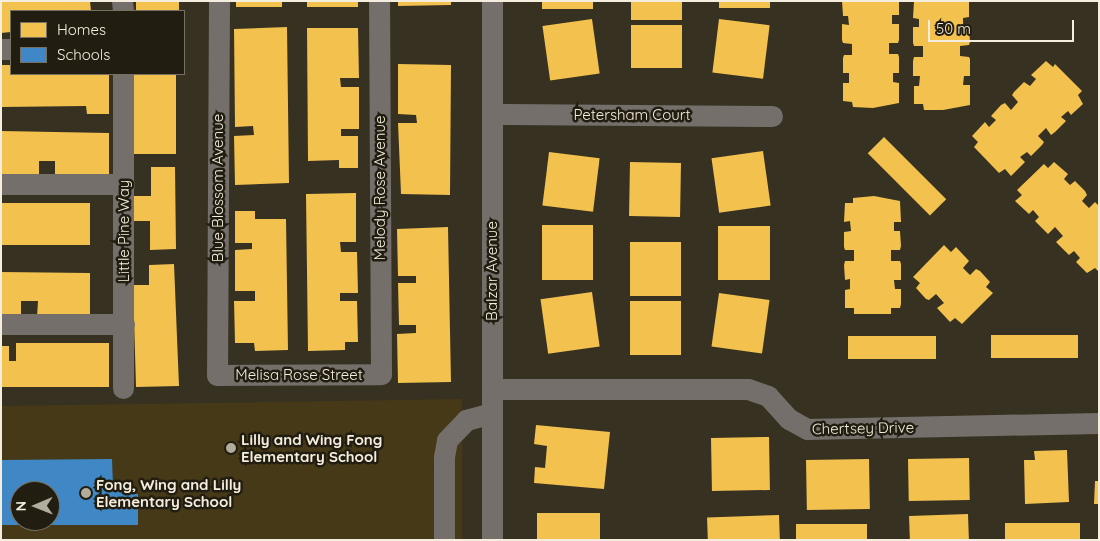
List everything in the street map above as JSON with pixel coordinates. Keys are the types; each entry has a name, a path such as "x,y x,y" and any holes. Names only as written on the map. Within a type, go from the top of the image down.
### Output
{"street":[{"name":"Blue Blossom Avenue","path":"217,375 219,1"},
{"name":"Melody Rose Avenue","path":"379,1 381,374"},
{"name":"Balzar Avenue","path":"492,1 492,540"},
{"name":"Little Pine Way","path":"123,75 124,388"},
{"name":"Petersham Court","path":"492,114 772,116"},
{"path":"1,184 124,184"},
{"path":"1,324 124,324"},
{"name":"Melisa Rose Street","path":"217,375 381,374"},
{"name":"Chertsey Drive","path":"492,389 748,389 768,396 789,419 807,429 1099,423"},
{"path":"444,540 444,457 447,440 466,420 492,413"}],"shaded area":[{"name":"Lilly and Wing Fong Elementary School","path":"462,399 462,540 1,540 1,406"}],"building: Homes":[{"path":"1,1 90,1 91,10 10,10 10,32 1,33"},
{"path":"136,1 179,1 179,10 136,10"},
{"path":"236,1 282,1 282,7 236,7"},
{"path":"307,1 358,1 358,7 307,7"},
{"path":"398,1 451,1 451,5 398,6"},
{"path":"542,1 593,1 593,9 542,9"},
{"path":"631,1 682,1 682,20 631,20"},
{"path":"719,1 770,1 770,8 719,8"},
{"path":"842,1 899,1 899,15 892,15 892,24 899,24 899,40 898,43 889,43 889,54 898,54 899,57 899,73 893,73 893,82 899,83 899,103 873,108 853,107 852,102 843,101 843,83 849,83 849,73 843,73 843,58 844,55 852,55 852,44 843,43 842,40 842,24 849,25 848,16 843,16"},
{"path":"914,1 969,2 969,17 963,18 963,27 969,27 970,42 969,45 960,46 960,56 969,57 970,59 970,76 964,76 963,85 970,85 970,105 943,110 924,110 923,104 914,104 914,86 919,86 920,76 913,76 913,61 914,57 923,57 923,46 914,46 913,43 913,27 919,27 919,19 913,18"},
{"path":"592,19 600,73 550,80 542,26"},
{"path":"719,19 770,25 763,79 712,73"},
{"path":"631,25 682,25 682,68 631,68"},
{"path":"287,27 289,183 235,185 234,136 254,135 253,126 235,127 234,29"},
{"path":"307,28 358,28 359,78 340,78 341,87 359,87 359,129 341,129 341,136 358,136 358,168 339,168 339,160 308,161"},
{"path":"1046,61 1053,67 1055,64 1082,91 1078,95 1083,104 1071,115 1068,111 1061,117 1066,121 1051,135 1046,128 1038,136 1044,142 1042,145 1031,156 1027,152 1020,157 1025,162 1011,176 1005,169 999,173 974,147 978,142 972,136 985,122 989,127 996,120 991,116 1001,105 1005,103 1011,110 1018,102 1012,95 1014,92 1024,82 1030,86 1036,79 1031,75"},
{"path":"398,64 451,65 450,195 401,194 398,123 417,123 416,115 398,114"},
{"path":"1,65 10,65 10,75 109,75 109,114 87,114 86,106 1,107"},
{"path":"133,75 176,75 176,154 133,154"},
{"path":"1,131 109,133 109,177 55,177 55,161 39,161 39,179 1,177"},
{"path":"884,137 946,199 930,215 868,153"},
{"path":"763,151 771,205 719,213 712,158"},
{"path":"549,152 600,158 593,212 542,206"},
{"path":"630,162 681,163 680,217 629,216"},
{"path":"1054,162 1068,174 1064,179 1070,185 1075,181 1085,191 1087,195 1082,201 1089,208 1095,202 1099,206 1099,272 1095,268 1087,273 1076,262 1080,258 1074,251 1069,255 1056,242 1063,236 1055,227 1048,234 1035,221 1039,217 1033,210 1029,214 1015,201 1022,195 1017,190 1044,164 1048,168"},
{"path":"151,167 175,167 176,249 150,250 150,221 133,221 132,196 151,196"},
{"path":"356,193 356,242 340,242 341,252 357,252 358,293 340,293 340,301 357,301 358,342 345,342 345,350 308,351 306,194"},
{"path":"874,196 900,201 901,222 894,222 894,231 900,231 901,246 900,250 891,250 891,261 900,261 901,264 901,280 894,280 895,289 901,289 901,304 900,308 891,308 891,314 854,314 854,308 845,308 845,290 850,289 850,279 845,280 844,265 845,261 854,261 854,250 845,250 844,247 844,232 851,231 850,221 844,222 845,203 853,203 853,198"},
{"path":"1,203 90,203 90,245 1,245"},
{"path":"235,211 255,211 255,219 286,219 288,350 255,351 254,343 235,343 234,301 255,301 255,291 235,291 235,250 252,249 252,243 235,243"},
{"path":"542,225 593,225 593,280 542,280"},
{"path":"718,226 770,226 770,280 718,280"},
{"path":"448,227 451,382 398,383 397,334 416,333 416,325 399,325 398,283 416,283 416,276 398,276 397,229"},
{"path":"630,242 681,242 681,296 630,296"},
{"path":"944,245 951,252 956,247 969,261 963,268 970,275 976,269 980,271 990,282 986,287 993,293 962,324 955,318 950,322 937,308 944,303 936,294 929,300 926,299 916,288 920,283 913,277"},
{"path":"174,264 179,386 136,387 133,285 149,285 149,265"},
{"path":"1,272 90,273 90,317 37,317 38,301 21,301 21,319 1,319"},
{"path":"592,292 600,346 548,354 541,299"},
{"path":"719,293 770,300 762,354 711,346"},
{"path":"630,301 681,301 681,355 630,355"},
{"path":"991,335 1078,335 1078,358 991,358"},
{"path":"848,336 936,336 936,359 848,359"},
{"path":"16,343 109,343 109,387 1,387 1,346 9,346 9,361 16,361"},
{"path":"536,425 610,432 604,489 534,483 535,467 545,468 547,446 534,444"},
{"path":"769,437 770,490 712,491 711,438"},
{"path":"1067,450 1069,502 1025,504 1024,460 1035,460 1034,451"},
{"path":"969,458 970,500 909,501 908,459"},
{"path":"869,459 870,509 807,510 806,460"},
{"path":"1095,481 1099,481 1099,504 1094,504"},
{"path":"537,513 600,513 600,540 537,540"},
{"path":"968,514 969,540 910,540 909,516"},
{"path":"779,515 780,540 708,540 707,518"},
{"path":"1005,523 1080,523 1080,540 1005,540"},
{"path":"796,524 867,524 867,540 796,540"}],"building: Schools":[{"name":"Fong, Wing and Lilly Elementary School","path":"112,459 113,486 122,486 122,494 138,494 138,525 60,525 60,481 10,481 10,525 1,525 1,460"}],"place":[{"name":"Lilly and Wing Fong Elementary School","path":"231,448"},
{"name":"Fong, Wing and Lilly Elementary School","path":"86,493"}]}
